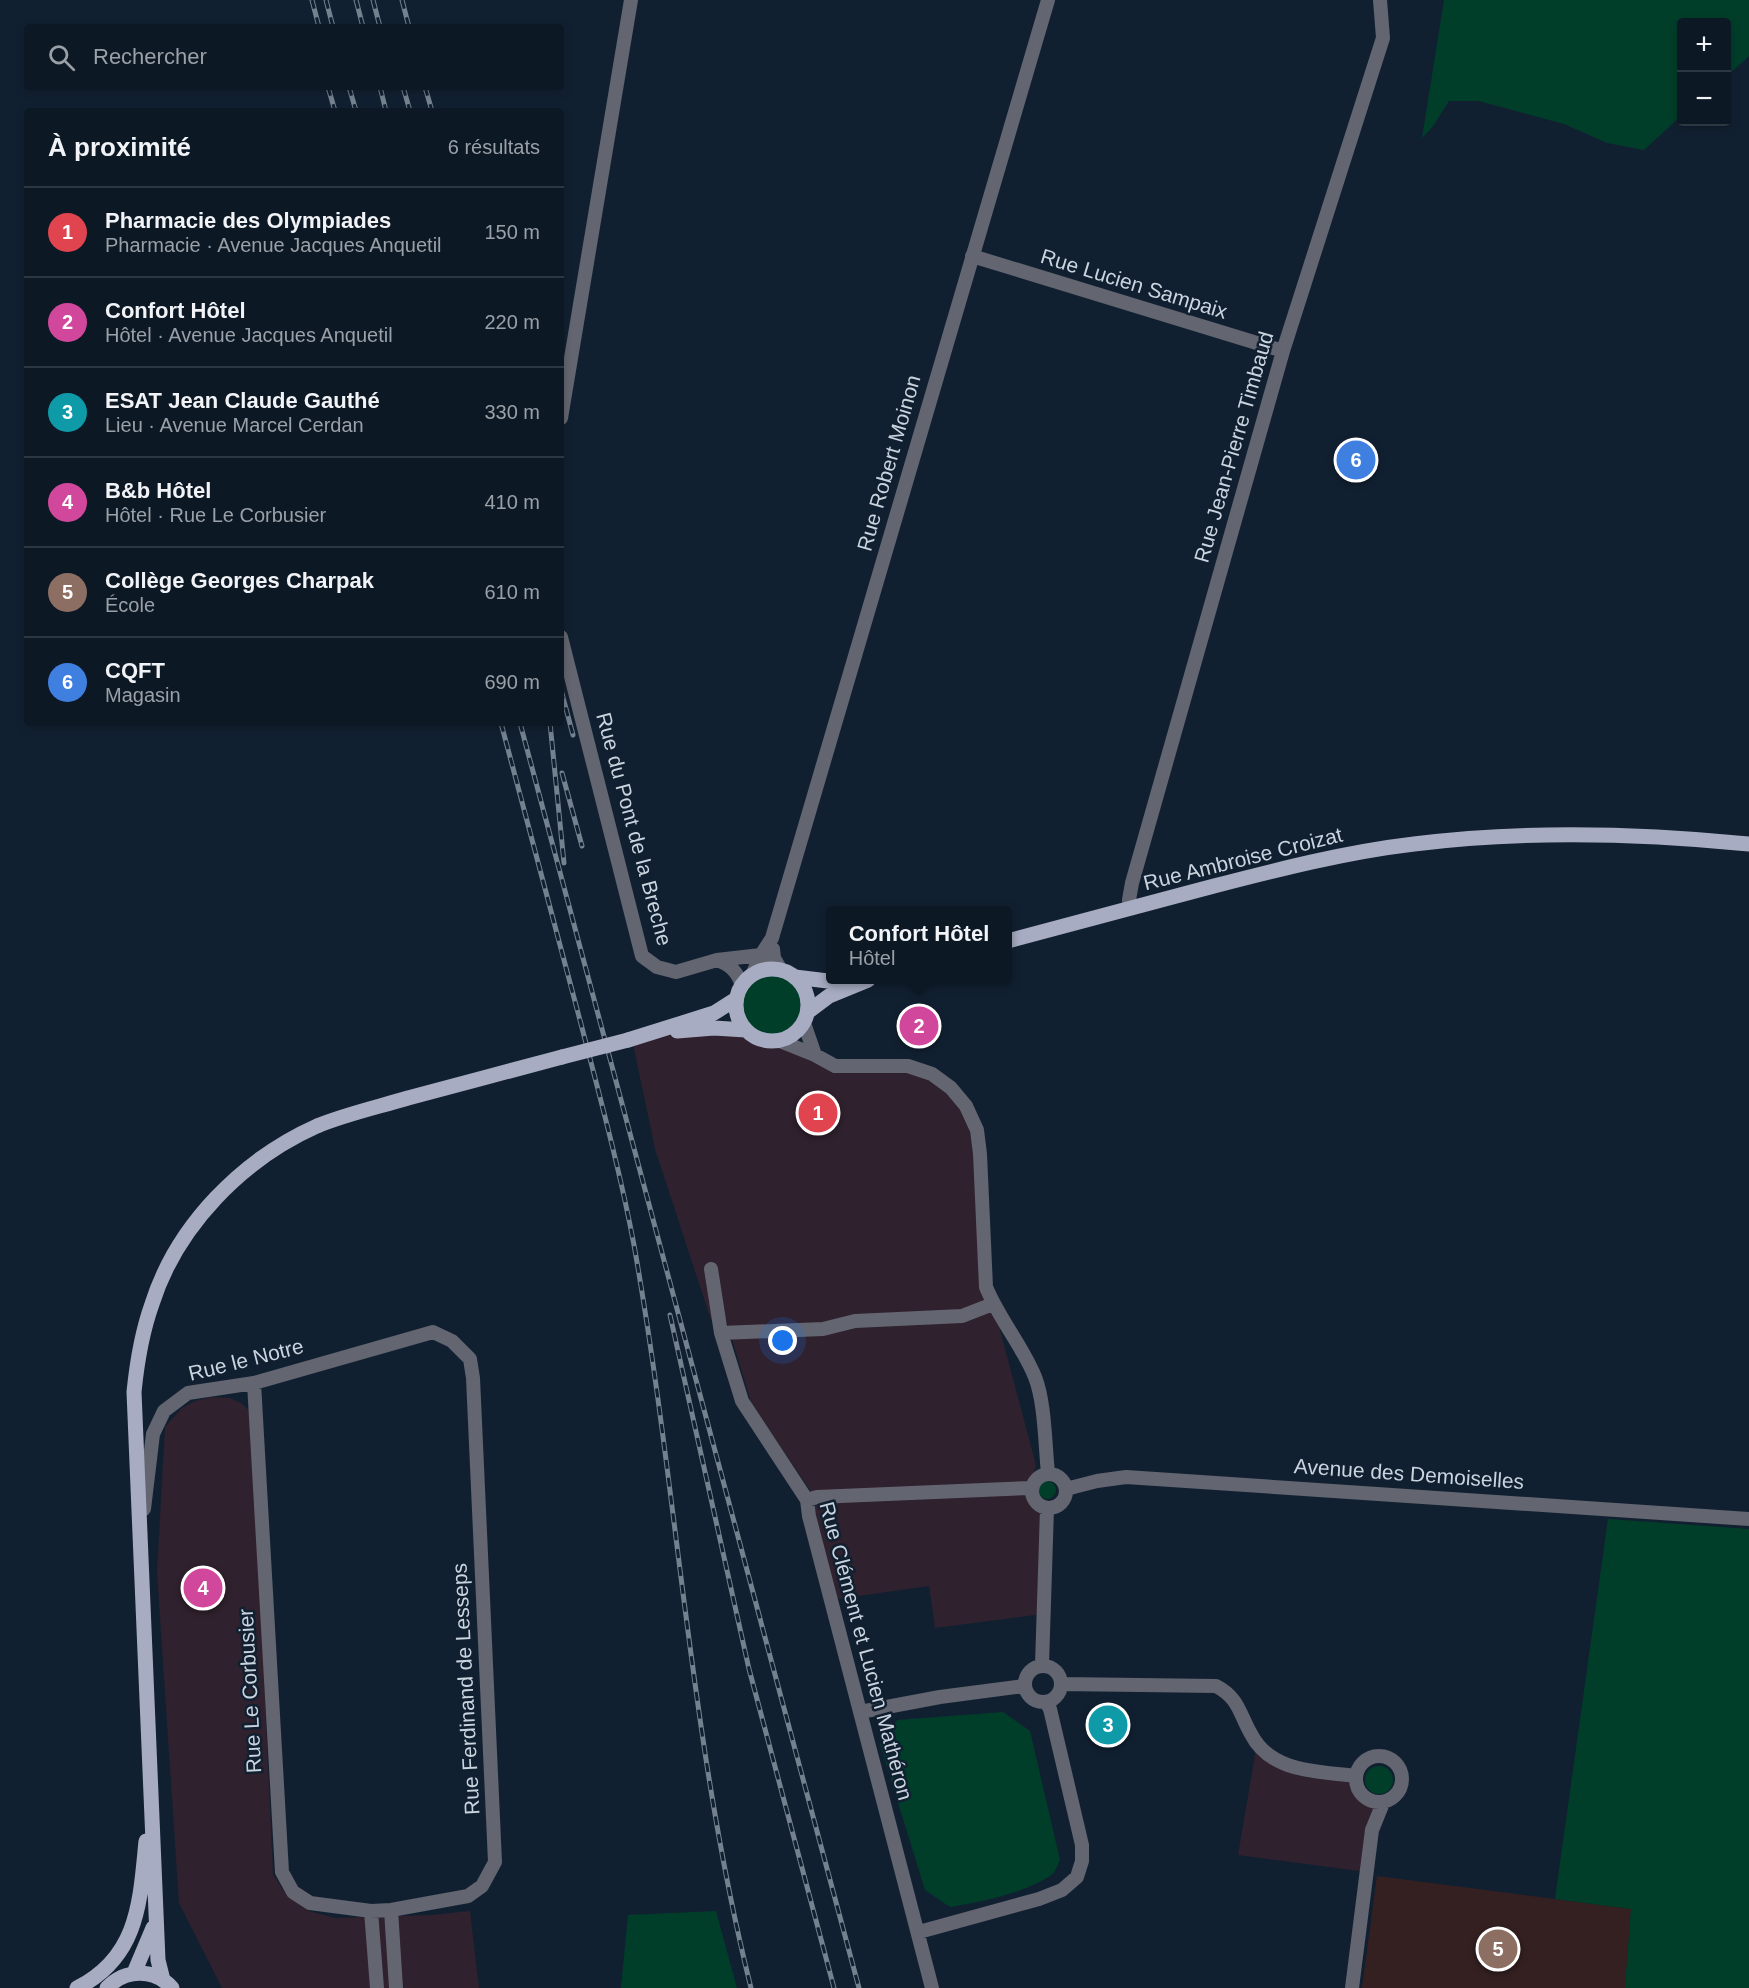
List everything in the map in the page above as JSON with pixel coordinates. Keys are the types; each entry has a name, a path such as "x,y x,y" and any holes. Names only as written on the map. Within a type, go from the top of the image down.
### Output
{"main road":[{"name":"Rue Ambroise Croizat","path":"1012,940 1341,856 1412,844 1492,836 1563,834 1618,835 1749,844"},
{"path":"168,1984 158,1960 134,1392 142,1338 152,1302 168,1267 188,1233 213,1201 262,1158 318,1126 388,1104 647,1035 714,1013 772,961 795,977 806,989 807,1017"},
{"path":"795,977 826,981"},
{"path":"744,986 738,1016 746,1030 761,1040 780,1041 791,1036 829,996 858,984"},
{"path":"647,1035 699,1029 746,1030"},
{"path":"77,1988 101,1972 117,1956 137,1917 152,1790"},
{"path":"134,1973 153,1930 157,1913"},
{"path":"107,1988 122,1977 134,1973 150,1974 168,1984"}],"street":[{"path":"564,400 631,0"},
{"name":"Rue Robert Moinon","path":"744,986 772,961 772,938 1048,0"},
{"name":"Rue Jean-Pierre Timbaud","path":"1131,908 1129,900 1132,883 1283,351 1383,38 1380,0"},
{"name":"Rue Lucien Sampaix","path":"972,256 1283,351"},
{"name":"Rue du Pont de la Breche","path":"564,649 642,956 657,967 676,972 717,960 772,961"},
{"path":"717,960 726,963 736,972 744,986"},
{"path":"807,1017 815,1055"},
{"path":"780,1041 835,1066 908,1066 932,1074 951,1088 966,1106 977,1130 980,1154 986,1287 993,1304 1024,1354 1036,1379 1048,1473"},
{"name":"Rue Clément et Lucien Mathéron","path":"711,1269 721,1333 742,1401 807,1500 809,1516 932,1988"},
{"path":"721,1333 823,1329 855,1321 962,1316 993,1304"},
{"name":"Rue le Notre","path":"140,1539 153,1434 164,1411 188,1393 254,1383 433,1332"},
{"name":"Rue Ferdinand de Lesseps","path":"391,1910 468,1896 482,1886 495,1862 473,1378 470,1359 452,1341 433,1332"},
{"name":"Rue Le Corbusier","path":"254,1383 282,1872 292,1892 310,1903 371,1911 391,1910"},
{"path":"807,1500 817,1497 1030,1488 1048,1473 1060,1476 1066,1489 1063,1501 1047,1508 1036,1504 1030,1488"},
{"name":"Avenue des Demoiselles","path":"1066,1489 1126,1477 1749,1519"},
{"path":"1042,1665 1047,1508"},
{"path":"1042,1665 1053,1669 1060,1678 1061,1684 1057,1696 1046,1702 1034,1700 1024,1686 1031,1670 1042,1665"},
{"path":"1061,1684 1216,1686 1234,1698 1251,1735 1273,1759 1291,1767 1355,1776"},
{"path":"860,1712 940,1697 1024,1686"},
{"path":"919,1932 1039,1899 1062,1890 1077,1877 1082,1861 1082,1845 1050,1709 1046,1702"},
{"path":"1352,1988 1372,1830 1383,1803 1396,1795 1402,1782 1399,1768 1394,1762 1388,1758 1374,1756 1362,1763 1355,1776 1362,1796 1368,1801 1383,1803"},
{"path":"391,1910 396,1988"},
{"path":"371,1911 377,1988"}],"shaded area":[{"path":"746,1030 767,1041 780,1041 835,1066 932,1074 977,1130 993,1304 1036,1465 1030,1488 1033,1499 1041,1507 1043,1614 935,1628 929,1586 837,1599 810,1490 752,1405 726,1319 711,1320 655,1149 632,1039 647,1035"},
{"path":"212,1397 230,1398 241,1403 252,1413 273,1874 283,1890 309,1911 335,1918 431,1915 470,1911 479,1988 222,1988 179,1903 157,1572 165,1427 182,1408 195,1401"},
{"path":"1257,1743 1273,1759 1355,1776 1362,1796 1375,1803 1383,1803 1367,1872 1238,1855"},
{"path":"1377,1876 1631,1909 1625,1988 1362,1988"}],"green space":[{"path":"1444,0 1749,0 1749,56 1731,72 1731,18 1677,18 1677,120 1644,150 1607,143 1564,124 1479,101 1449,101 1433,126 1422,138"},
{"path":"771,973 793,982 802,1004 793,1026 771,1035 749,1026 740,1004 749,982"},
{"path":"1047,1481 1053,1484 1056,1490 1053,1496 1047,1499 1041,1496 1038,1490 1041,1484"},
{"path":"1608,1519 1749,1529 1749,1988 1625,1988 1631,1909 1555,1899"},
{"path":"1003,1712 1030,1731 1060,1860 1052,1875 1040,1882 1015,1892 950,1907 925,1890 880,1744 897,1720"},
{"path":"1379,1766 1389,1770 1393,1780 1389,1790 1379,1794 1369,1790 1365,1780 1369,1770"},
{"path":"716,1911 737,1988 621,1988 628,1915"}],"railway":[{"path":"312,0 318,24"},
{"path":"326,0 332,24"},
{"path":"356,0 362,24"},
{"path":"373,0 379,24"},
{"path":"402,0 408,24"},
{"path":"329,90 334,108"},
{"path":"350,90 355,108"},
{"path":"381,90 385,108"},
{"path":"404,90 409,108"},
{"path":"426,90 431,108"},
{"path":"564,701 573,735"},
{"path":"502,726 602,1106 634,1245 649,1338 713,1804 730,1896 751,1988"},
{"path":"521,726 859,1988"},
{"path":"550,726 564,863"},
{"path":"562,773 582,846"},
{"path":"670,1315 749,1669 834,1988"}],"place":[{"name":"CQFT","path":"1356,460"},
{"name":"Confort Hôtel","path":"919,1026"},
{"name":"Pharmacie des Olympiades","path":"818,1113"},
{"name":"B&b Hôtel","path":"203,1588"},
{"name":"ESAT Jean Claude Gauthé","path":"1108,1725"},
{"name":"Collège Georges Charpak","path":"1498,1949"}]}
